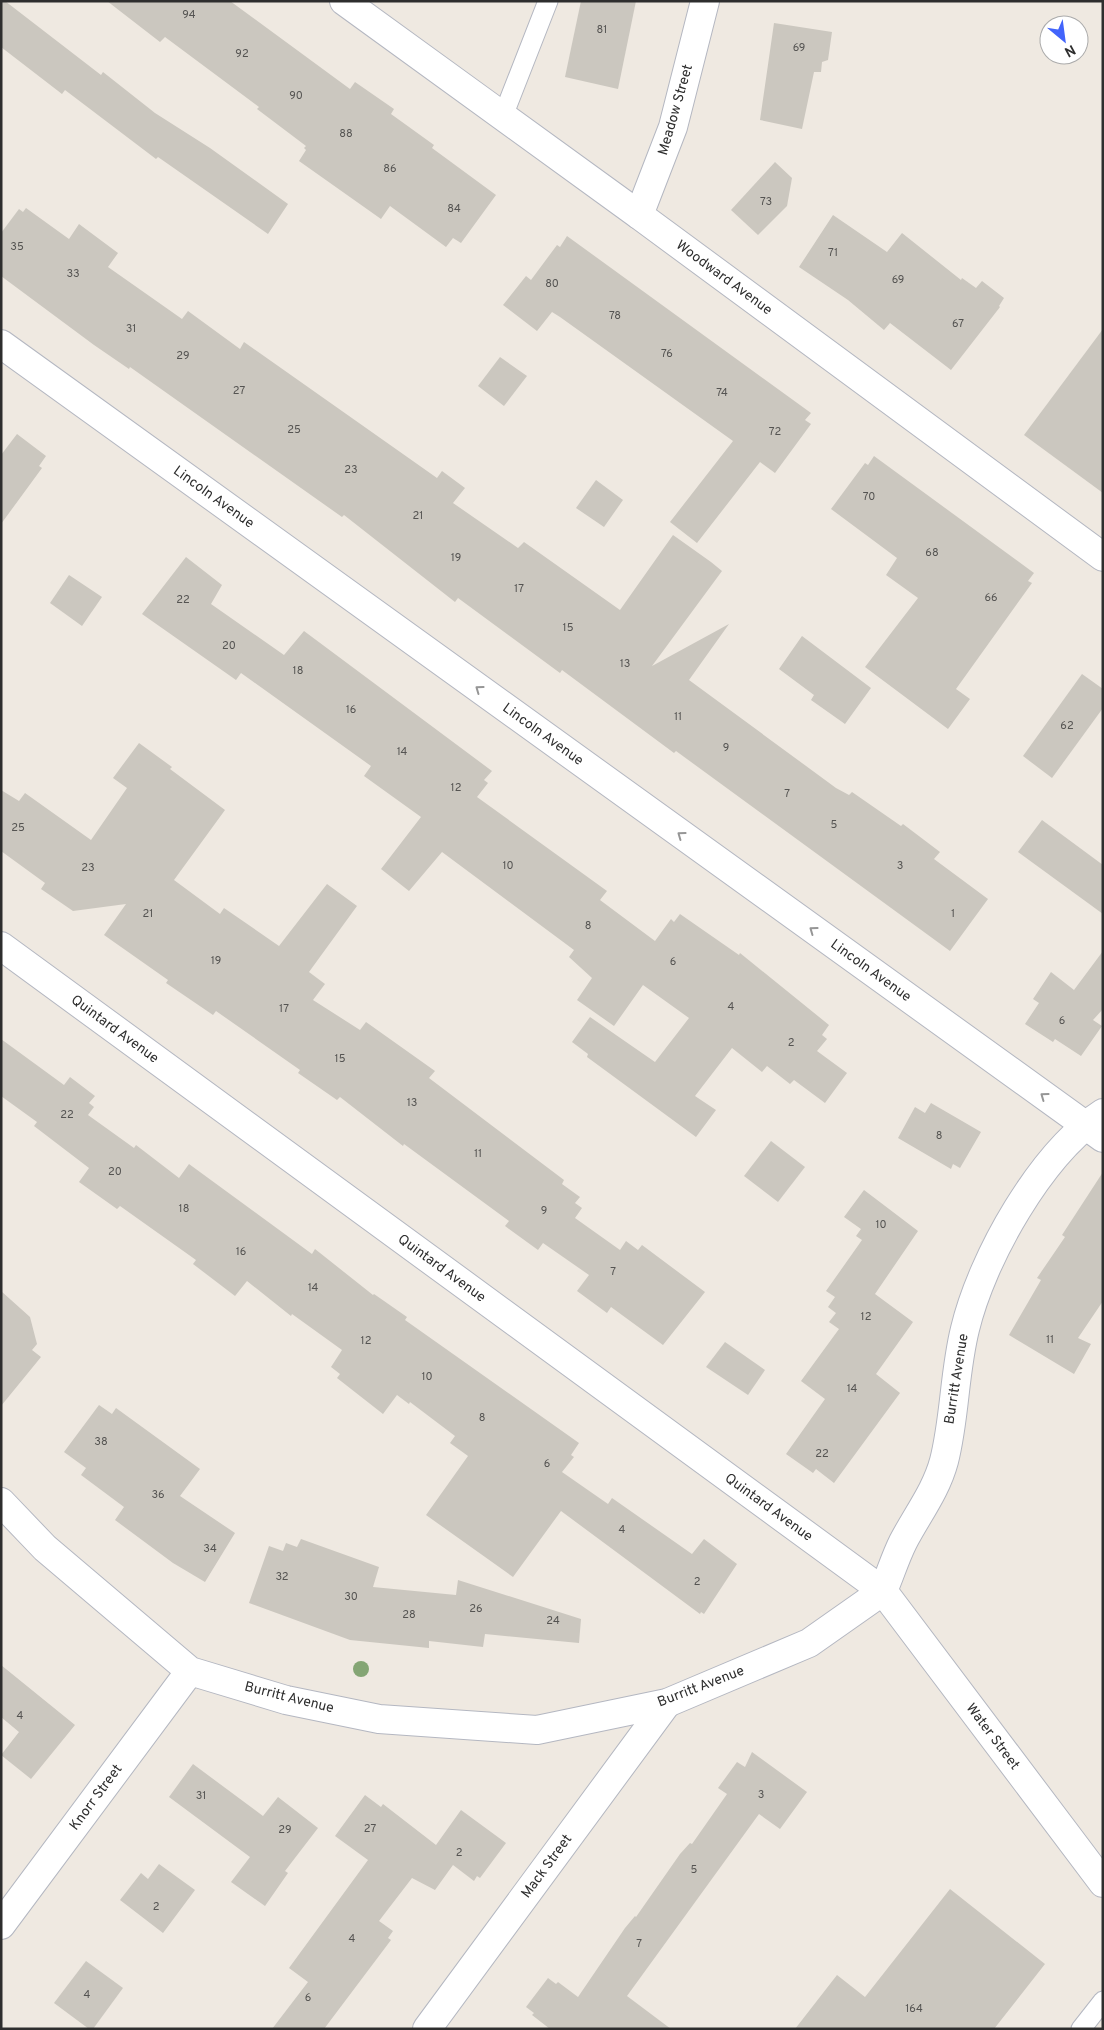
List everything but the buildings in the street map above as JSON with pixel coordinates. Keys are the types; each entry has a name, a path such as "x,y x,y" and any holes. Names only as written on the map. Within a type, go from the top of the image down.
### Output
{"street":[{"name":"Woodward Avenue","path":"344,1 639,215 1103,557"},
{"name":"Meadow Street","path":"639,215 673,127 705,1"},
{"name":"Lincoln Avenue","path":"1,344 1097,1125"},
{"name":"Quintard Avenue","path":"1,946 883,1591"},
{"name":"Burritt Avenue","path":"1,1502 45,1548 190,1671 286,1700 378,1719 537,1730 667,1703 810,1643 883,1591 903,1543 931,1494 943,1461 965,1328 987,1264 1029,1189 1097,1125"},
{"name":"Water Street","path":"883,1591 1103,1883"},
{"name":"Knorr Street","path":"1,1925 190,1671"},
{"name":"Mack Street","path":"427,2029 667,1703"}],"lane":[{"path":"503,116 548,1"},
{"path":"1081,2029 1103,2001"}]}
